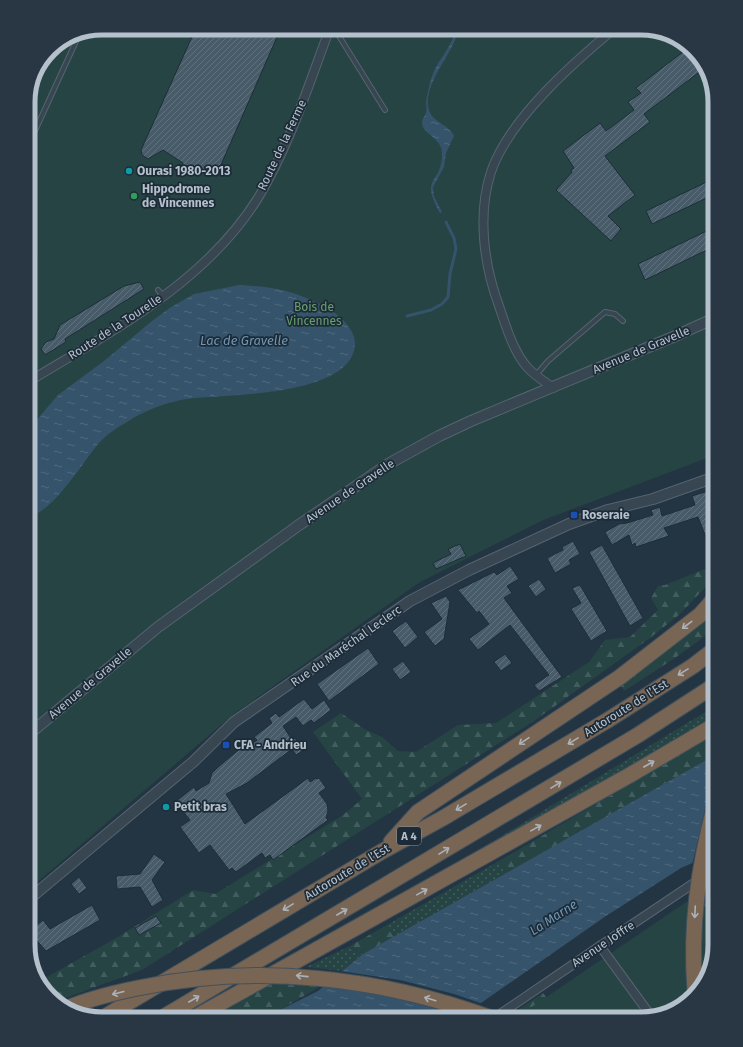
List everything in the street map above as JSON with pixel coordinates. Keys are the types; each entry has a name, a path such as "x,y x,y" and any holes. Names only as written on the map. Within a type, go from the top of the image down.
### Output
{"highway":[{"path":"381,852 418,812 620,677 700,615 708,606"},
{"name":"Autoroute de l’Est","path":"113,1012 381,852 443,818 608,720 708,654"},
{"name":"A 4","path":"172,1012 638,735 708,690"},
{"path":"205,1012 624,779 708,729"},
{"path":"694,985 692,955 696,893 708,837"},
{"path":"75,1006 119,992 166,982 226,975 297,976 361,983 423,997 471,1012"}],"street":[{"name":"Route de la Ferme","path":"199,268 218,248 244,216 266,181 284,148 302,107 328,35"},
{"path":"553,388 526,367 513,343 497,301 488,267 484,244 485,208 491,173 508,138 550,87 588,50 606,35"},
{"name":"Route de la Tourelle","path":"35,378 163,297 199,268"},
{"name":"Avenue de Gravelle","path":"35,729 158,627 375,473 439,436 708,321"},
{"name":"Rue du Maréchal Leclerc","path":"35,894 193,762 234,722 410,601 468,570 569,524 608,510 653,499 708,479"},
{"name":"Avenue Joffre","path":"503,1012 694,883 708,876"},
{"path":"694,883 708,902"},
{"path":"600,946 647,1011"}],"lane":[{"path":"335,35 385,110"},
{"path":"35,131 77,40"},
{"path":"158,290 163,297"},
{"path":"536,376 548,361 605,312 615,314 623,321"}],"green space":[{"name":"Bois de Vincennes","path":"102,35 645,35 662,39 682,49 694,61 703,77 706,85 708,102 708,458 541,521 420,582 234,714 35,884 35,98 40,77 46,65 65,46 89,36"},
{"path":"708,568 708,584 679,615 650,638 534,721 142,970 63,999 49,986 44,978 118,937 193,890 215,894 343,815 362,799 313,732 341,713 366,730 382,737 398,751 416,752 458,725 496,723 589,662 605,640 630,637 658,610 651,598 658,586 665,585"},
{"path":"708,612 708,634 675,658 624,691 619,683"},
{"path":"708,710 708,721 422,888 424,883"},
{"path":"708,738 708,759 507,873 499,861"},
{"path":"499,861 507,873 395,937 385,926"},
{"path":"692,898 699,899 708,912 708,945 706,962 694,986 682,998 674,1003 658,1010 641,1012 524,1012"},
{"path":"385,926 395,937 363,954 348,947"},
{"path":"348,947 363,954 342,971 306,967"},
{"path":"266,983 323,985 276,1012 214,1012"},
{"path":"543,993 558,1012 522,1012 518,1010"}],"water":[{"path":"454,35 457,35 452,47 434,79 428,100 431,114 449,129 454,136 446,153 444,167 433,187 434,196 442,212 440,213 431,192 431,186 439,171 442,154 439,144 425,130 422,120 426,113 426,101 433,74"},
{"name":"Lac de Gravelle","path":"239,285 270,288 307,298 330,309 347,324 351,330 355,343 349,361 333,374 311,384 255,394 179,400 140,414 116,428 106,436 57,497 47,507 35,513 35,422 58,395 104,361 152,321 171,307 194,294"},
{"name":"La Marne","path":"708,759 708,856 681,868 606,916 468,1012 276,1012 318,991 363,954"}],"pier":[{"path":"708,797 708,858 692,865"},
{"path":"340,971 400,980 454,994 483,1004 471,1012 448,1012 390,997 322,985"}],"building":[{"path":"193,35 278,35 220,167 218,167 216,172 182,165 183,163 163,150 148,159 142,155 141,150"},
{"path":"684,51 694,61 700,71 644,114 650,122 605,156 635,195 608,216 621,229 611,241 556,190 574,168 563,151 600,123 606,131 634,110 628,102 641,93 636,88"},
{"path":"708,181 708,197 652,224 646,211"},
{"path":"708,230 708,249 645,280 638,264"},
{"path":"140,282 144,289 65,339 66,342 45,355 41,349 46,342 54,339 60,325 124,286"},
{"path":"708,491 708,542 698,517 664,528 669,536 636,547 635,543 632,545 629,535 612,545 605,532 619,524 653,515 651,510 660,507 662,516 695,505 692,496"},
{"path":"573,541 580,554 569,560 571,564 555,573 547,558 563,550 562,547"},
{"path":"460,544 466,556 436,569 433,563 451,554 448,549"},
{"path":"602,545 643,618 630,626 589,552"},
{"path":"510,566 519,579 507,586 512,593 504,598 562,677 539,691 534,685 549,675 510,625 478,650 469,639 489,624 479,611 477,613 458,590 494,572 497,575"},
{"path":"539,579 546,589 536,597 528,586"},
{"path":"580,585 607,631 591,641 571,609 581,603 572,588"},
{"path":"446,596 450,602 444,639 435,646 424,632 442,619 431,603"},
{"path":"406,621 418,637 405,648 392,631"},
{"path":"368,648 379,664 329,701 317,684"},
{"path":"505,654 512,663 501,671 494,662"},
{"path":"403,661 411,672 400,680 392,669"},
{"path":"304,699 312,709 324,700 331,710 314,723 311,720 303,726 296,717 283,726 292,740 295,738 304,750 296,755 292,749 247,783 226,794 245,824 308,778 310,782 316,778 319,778 326,788 319,793 327,804 328,811 326,818 328,820 273,860 270,855 265,858 262,853 236,872 232,868 229,870 210,845 199,853 180,827 190,820 175,802 194,787 196,791 209,783 212,773 217,768 242,747 244,750 257,740 254,737 272,723 269,718 276,713 279,717"},
{"path":"154,854 165,862 152,880 163,900 152,907 140,887 117,889 116,876 140,874"},
{"path":"79,877 87,888 79,894 71,884"},
{"path":"92,905 100,920 46,951 35,938 35,927 43,920 50,929"},
{"path":"156,916 161,923 139,935 135,928"}],"waterway":[{"path":"407,316 431,310 442,304 448,297 450,274 456,249 454,238 446,222"}],"place":[{"name":"Ourasi 1980-2013","path":"129,171"},
{"name":"Hippodrome de Vincennes","path":"134,196"},
{"name":"Roseraie","path":"574,515"},
{"name":"CFA - Andrieu","path":"226,745"},
{"name":"Petit bras","path":"166,807"}]}
